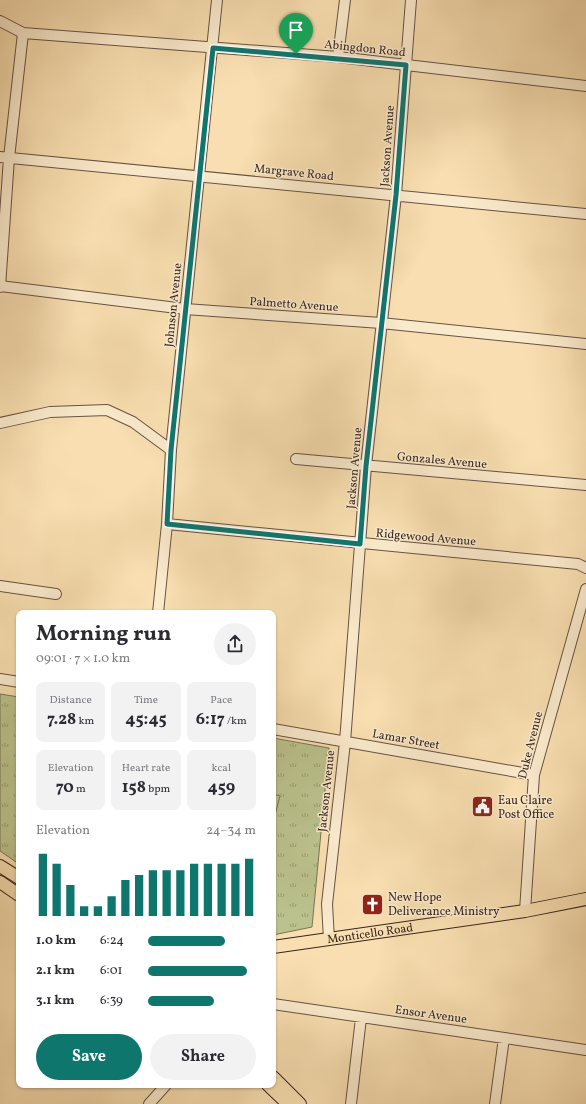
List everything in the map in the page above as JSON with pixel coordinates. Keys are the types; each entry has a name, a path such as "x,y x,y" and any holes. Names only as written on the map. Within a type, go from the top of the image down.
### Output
{"main road":[{"path":"0,866 16,876"},
{"path":"0,882 16,893"},
{"name":"Monticello Road","path":"276,947 525,912 586,899"},
{"path":"276,1081 290,1102"},
{"path":"272,1088 290,1102"}],"street":[{"name":"Johnson Avenue","path":"158,610 167,524 171,450 217,0"},
{"path":"338,58 345,0"},
{"name":"Jackson Avenue","path":"329,939 327,904 345,742 366,466 396,195 411,0"},
{"name":"Abingdon Road","path":"0,21 23,33 338,58 585,83"},
{"path":"0,286 4,157 23,33"},
{"name":"Margrave Road","path":"4,157 586,214"},
{"name":"Palmetto Avenue","path":"0,286 185,309 381,323 586,344"},
{"path":"0,423 50,412 107,410 133,422 171,450"},
{"name":"Gonzales Avenue","path":"296,459 586,486"},
{"name":"Ridgewood Avenue","path":"167,524 360,544 578,564 586,568"},
{"path":"0,586 56,594"},
{"name":"Duke Avenue","path":"525,912 534,775 586,589"},
{"path":"0,678 16,681"},
{"name":"Lamar Street","path":"276,730 534,775"},
{"name":"Ensor Avenue","path":"276,1004 586,1050"},
{"path":"351,1104 361,1018"},
{"path":"495,1104 504,1038"},
{"path":"149,1104 163,1088"}],"green space":[{"path":"0,694 16,697 16,862 0,851"},
{"path":"276,739 329,748 312,927 276,934"},
{"path":"276,795 280,796 276,811"}],"place":[{"name":"Eau Claire Post Office","path":"483,807"},
{"name":"New Hope Deliverance Ministry","path":"372,904"}],"route":[{"path":"213,48 296,54 406,65 396,195 366,466 360,544 167,524 171,450 200,175 205,110 213,48"}]}
